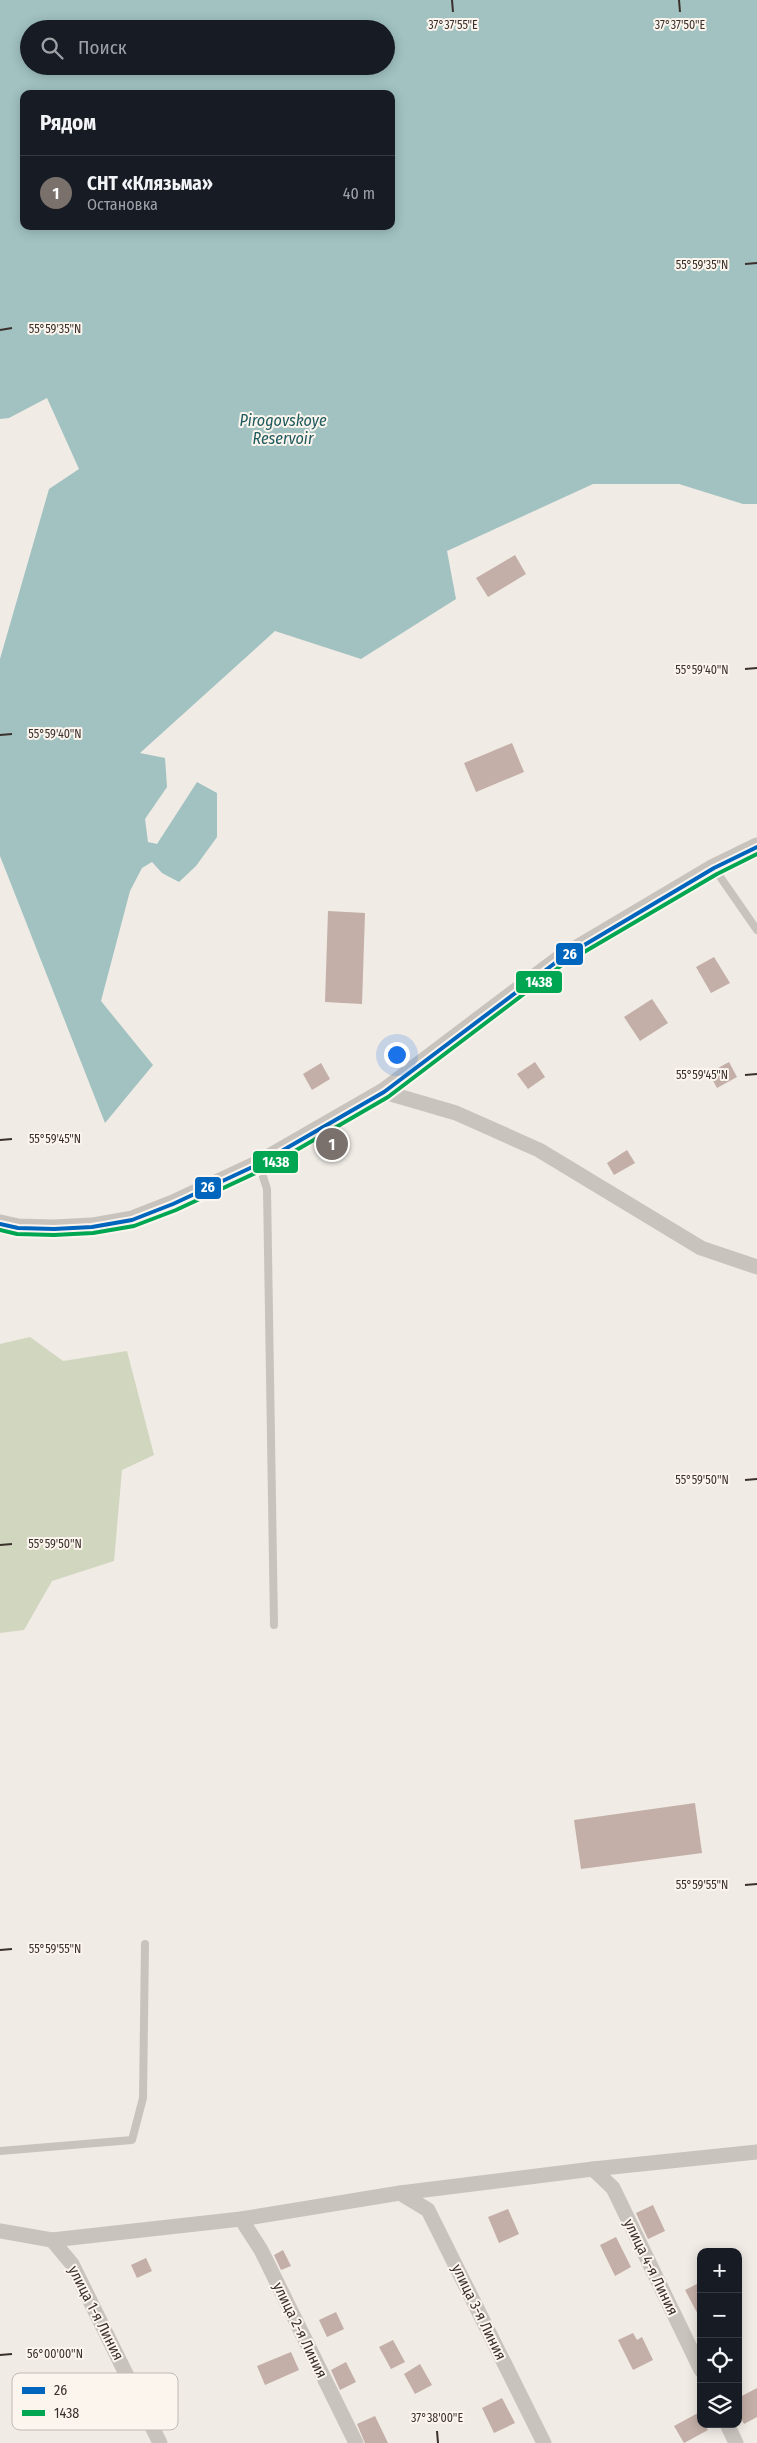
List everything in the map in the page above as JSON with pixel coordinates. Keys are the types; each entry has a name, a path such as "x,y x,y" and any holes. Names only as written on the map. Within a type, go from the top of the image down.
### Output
{"street":[{"path":"0,1224 18,1228 54,1229 92,1227 132,1220 259,1164 384,1092 559,960 714,868 757,847"},
{"path":"384,1092 456,1113 539,1150 701,1248 757,1267"},
{"path":"0,2231 52,2240 241,2219 400,2193 594,2169 757,2152"},
{"name":"улица 4-я Линия","path":"594,2169 613,2188 697,2362"},
{"name":"улица 3-я Линия","path":"400,2193 428,2210 544,2443"},
{"name":"улица 2-я Линия","path":"241,2219 261,2250 356,2443"},
{"name":"улица 1-я Линия","path":"52,2240 72,2264 126,2373"},
{"path":"729,2428 736,2443"},
{"name":"улица 1-я Линия","path":"154,2430 160,2443"}],"lane":[{"path":"714,868 757,930"},
{"path":"259,1164 267,1190 274,1625"},
{"path":"0,2152 132,2140 143,2098 145,1944"}],"green space":[{"path":"30,1337 63,1361 127,1351 154,1455 122,1470 114,1561 52,1581 24,1630 0,1633 0,1344"}],"water":[{"name":"Pirogovskoye Reservoir","path":"0,0 757,0 757,504 743,504 679,484 593,484 447,551 456,599 361,659 275,631 140,753 165,758 167,787 145,819 148,842 157,844 197,782 217,793 217,837 196,866 179,882 162,873 152,862 142,868 130,891 101,1001 153,1065 105,1123 0,856 0,659 49,489 79,469 47,398 9,418 0,419"}],"building":[{"path":"515,555 526,574 488,597 476,578"},
{"path":"512,743 524,772 476,792 464,763"},
{"path":"328,911 365,913 362,1004 325,1002"},
{"path":"714,957 730,983 711,993 696,967"},
{"path":"652,999 668,1023 640,1041 624,1017"},
{"path":"535,1062 545,1077 528,1089 517,1074"},
{"path":"729,1062 737,1077 717,1088 709,1073"},
{"path":"321,1063 330,1079 312,1090 303,1074"},
{"path":"627,1150 635,1163 614,1175 607,1163"},
{"path":"695,1803 702,1853 581,1869 574,1820"},
{"path":"653,2205 665,2231 648,2239 636,2213"},
{"path":"508,2209 519,2234 499,2243 488,2217"},
{"path":"616,2237 631,2267 615,2276 600,2245"},
{"path":"283,2250 291,2266 281,2270 274,2255"},
{"path":"146,2258 152,2271 137,2278 131,2265"},
{"path":"697,2284 697,2312 685,2290"},
{"path":"336,2312 344,2329 327,2337 319,2320"},
{"path":"633,2333 637,2340 642,2337 653,2360 633,2370 618,2340"},
{"path":"393,2340 405,2362 391,2369 379,2347"},
{"path":"291,2352 299,2370 265,2385 257,2366"},
{"path":"346,2362 356,2382 340,2390 331,2370"},
{"path":"420,2364 432,2385 415,2394 404,2374"},
{"path":"757,2388 757,2417 744,2424 742,2420 742,2396"},
{"path":"502,2398 515,2423 494,2433 482,2408"},
{"path":"697,2414 697,2428 707,2428 708,2430 684,2443 674,2426"},
{"path":"375,2416 388,2443 365,2443 357,2424"}],"transit line":[{"name":"26","path":"0,1224 18,1228 54,1229 92,1227 132,1220 173,1204 259,1164 384,1092 559,960 714,868 757,847"},
{"name":"1438","path":"0,1230 17,1234 54,1235 93,1233 134,1226 176,1210 262,1170 388,1097 562,965 717,874 757,854"}],"place":[{"name":"СНТ «Клязьма»","path":"332,1144"}]}
